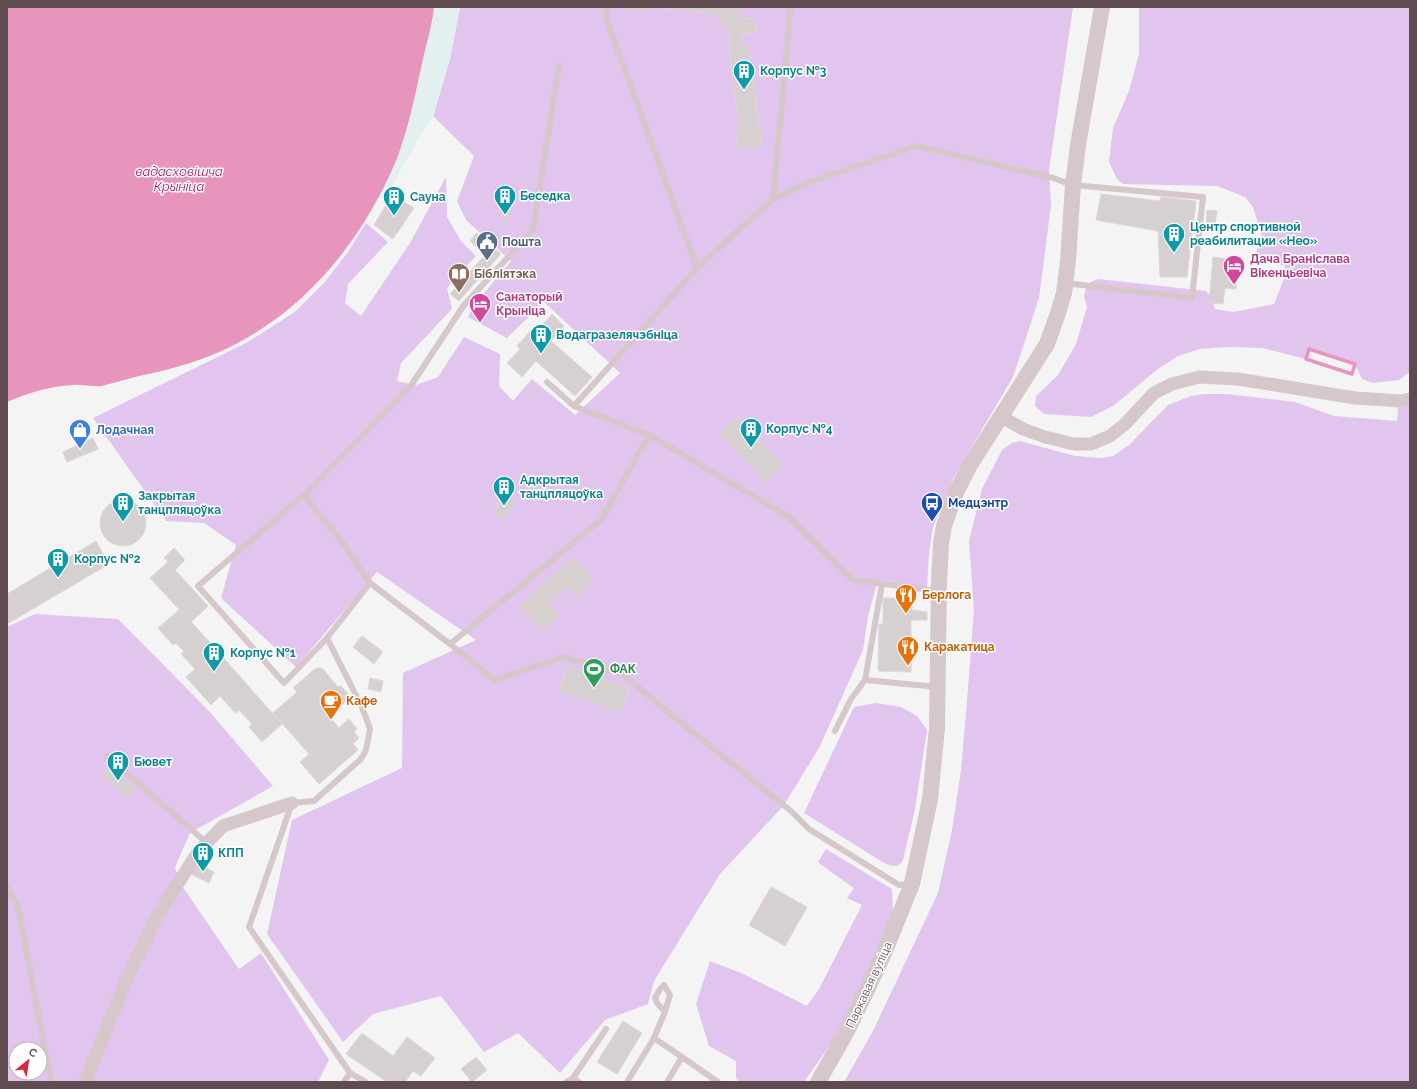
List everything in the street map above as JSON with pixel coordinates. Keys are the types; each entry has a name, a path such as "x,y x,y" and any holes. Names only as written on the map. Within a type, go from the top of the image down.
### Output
{"street":[{"name":"Паркавая вуліца","path":"818,1082 868,990 912,884 930,799 937,728 940,591 944,526 948,512 970,465 1002,417 1047,344 1058,313 1064,293 1068,261 1073,185 1078,145 1102,7"},
{"path":"1002,417 1023,429 1045,437 1074,444 1091,444 1110,436 1125,424 1154,393 1172,384 1199,377 1238,379 1355,398 1400,401 1410,399"},
{"path":"85,1082 126,981 156,918 198,852 223,826 292,803"}],"lane":[{"path":"608,7 606,18 697,268"},
{"path":"773,199 790,7"},
{"path":"370,583 327,638 284,683 198,586 304,495 410,387 464,305 533,230 559,65"},
{"path":"574,406 697,268 773,199 807,183 917,146 1053,178 1073,185 1203,197 1192,298 1065,283"},
{"path":"547,382 574,406 649,435 789,517 853,580 940,591"},
{"path":"450,644 601,520 649,435"},
{"path":"304,495 342,542 370,583 450,644 494,680 563,657 624,675 791,811 809,829 899,885 912,884"},
{"path":"835,731 851,699 865,680 882,584"},
{"path":"327,638 362,707 370,729 366,750 361,759 314,801 292,803 249,927 350,1073 366,1082"},
{"path":"865,680 938,687"},
{"path":"107,756 206,843"},
{"path":"7,887 18,906 51,1082"},
{"path":"627,1082 654,1038 665,1012"},
{"path":"566,1082 573,1078 606,1029"},
{"path":"654,1038 718,1082"},
{"path":"667,1082 682,1057"},
{"path":"344,1082 350,1073"},
{"path":"573,1078 579,1082"}],"shaded area":[{"path":"460,7 1073,7 1049,170 1051,205 1039,298 1013,377 954,477 933,527 929,553 927,587 878,580 868,616 863,650 819,748 784,805 720,874 654,981 648,1004 605,1020 560,1073 518,1033 484,1052 441,996 373,1014 343,1042 267,934 292,820 402,768 403,673 476,640 377,572 296,667 221,598 236,545 204,523 166,521 93,418 248,342 296,311 324,283 348,252 366,223 388,242 348,284 345,303 361,316 410,243 446,177 447,217 461,241 476,256 447,288 452,309 401,363 397,381 416,385 438,377 464,337 500,354 499,386 513,401 532,379 575,415 620,373 544,302 507,338 468,317 474,305 511,261 466,220 457,201 474,156 433,116 450,59"},
{"path":"1139,7 1410,7 1410,372 1399,380 1373,383 1362,379 1355,364 1309,349 1306,359 1262,348 1228,347 1200,349 1178,356 1158,369 1113,406 1091,417 1044,414 1035,406 1036,396 1058,375 1076,344 1087,307 1084,296 1086,288 1091,282 1098,279 1206,291 1211,297 1215,309 1233,312 1274,304 1284,279 1285,266 1254,258 1262,237 1253,207 1245,197 1217,186 1123,184 1117,179 1109,162 1113,128 1129,91 1139,54"},
{"path":"1204,394 1227,394 1295,402 1334,416 1397,421 1398,408 1410,404 1410,1082 844,1082 873,1031 938,893 952,830 961,770 974,610 969,541 982,489 1002,450 1012,443 1020,441 1075,456 1100,458 1113,456 1129,445 1168,405 1191,396"},
{"path":"35,614 118,619 210,712 273,786 190,833 175,867 180,883 239,969 261,953 329,1060 318,1082 7,1082 7,627"},
{"path":"876,703 901,707 917,716 927,730 915,809 903,860 896,866 881,861 804,813 854,707"},
{"path":"826,849 892,889 893,912 882,941 840,1031 804,1082 740,1082 736,1078 736,1061 709,1046 696,1004 710,961 741,973 807,1006 819,989 862,905 847,898 854,888 818,862"}],"sand":[{"path":"434,7 460,7 450,59 433,116 387,194 376,200 396,159 402,141 418,86"}],"water":[{"name":"вадасховішча Крыніца","path":"7,7 434,7 411,113 396,161 379,196 359,229 337,260 311,289 283,314 251,335 217,353 175,367 102,386 76,385 48,388 7,402"}],"building":[{"path":"626,7 648,7 647,12 626,10"},
{"name":"Корпус №3","path":"648,7 737,7 745,19 755,18 757,32 741,34 742,45 748,44 762,147 738,150 736,134 740,133 729,48 731,41 726,28 720,20 711,13"},
{"name":"Центр спортивной реабилитации «Нео»","path":"1101,194 1160,201 1161,197 1196,201 1187,277 1160,277 1158,231 1096,220"},
{"name":"Сауна","path":"392,195 414,208 393,239 374,225"},
{"name":"Беседка","path":"505,210 511,214 506,221 499,217"},
{"path":"1207,210 1217,211 1215,225 1206,224"},
{"path":"477,233 501,254 459,301 450,294 485,255 470,241"},
{"path":"1213,257 1235,260 1234,273 1227,272 1227,276 1237,277 1236,289 1225,288 1223,304 1209,303"},
{"name":"Водагразелячэбніца","path":"552,314 564,326 551,341 592,377 575,396 536,361 522,377 507,363 520,349 517,346 534,327 538,330"},
{"name":"Корпус №4","path":"737,418 783,466 765,482 720,433"},
{"name":"Лодачная","path":"93,438 98,449 67,462 63,452"},
{"path":"500,482 506,483 506,489 500,488"},
{"name":"Адкрытая танцпляцоўка","path":"507,494 516,502 502,519 492,511"},
{"name":"Закрытая танцпляцоўка","path":"123,500 136,504 142,510 146,523 142,536 136,542 123,546 110,542 104,536 100,523 104,510 110,504"},
{"name":"Корпус №2","path":"96,541 109,564 7,624 7,594"},
{"path":"174,548 185,560 175,570 208,606 191,622 150,578 168,562 164,558"},
{"path":"573,557 594,581 576,597 566,586 548,603 559,615 542,631 519,606"},
{"path":"883,598 912,598 912,610 927,612 927,620 911,620 911,672 878,671 879,624 883,624"},
{"name":"Корпус №1","path":"180,609 282,724 262,742 249,727 252,724 239,710 235,713 220,696 211,705 186,677 195,669 181,654 184,652 176,643 173,645 158,628"},
{"path":"362,636 383,652 374,664 353,647"},
{"name":"ФАК","path":"568,666 629,688 621,712 559,690"},
{"path":"316,668 322,668 338,687 340,685 351,697 329,716 339,728 349,719 357,729 354,732 359,738 353,744 358,750 319,784 300,762 309,754 273,713 297,692 293,688"},
{"path":"370,678 383,681 381,692 368,689"},
{"name":"Бювет","path":"110,766 135,788 127,797 102,775"},
{"name":"КПП","path":"197,863 214,872 209,883 191,874"},
{"path":"771,887 807,907 785,946 749,925"},
{"path":"623,1021 642,1033 617,1074 597,1062"},
{"path":"362,1033 393,1056 407,1037 435,1058 421,1076 413,1071 405,1082 387,1082 346,1054"},
{"path":"476,1057 487,1070 472,1082 461,1069"}],"waterway":[{"path":"1309,349 1355,364 1352,374 1306,359 1309,349"}],"place":[{"name":"Корпус №3","path":"744,90"},
{"name":"Сауна","path":"394,216"},
{"name":"Беседка","path":"505,216"},
{"name":"Центр спортивной реабилитации «Нео»","path":"1174,254"},
{"name":"Пошта","path":"487,262"},
{"name":"Дача Браніслава Вікенцьевіча","path":"1234,286"},
{"name":"Бібліятэка","path":"459,294"},
{"name":"Санаторый Крыніца","path":"480,324"},
{"name":"Водагразелячэбніца","path":"541,354"},
{"name":"Корпус №4","path":"751,448"},
{"name":"Лодачная","path":"80,450"},
{"name":"Адкрытая танцпляцоўка","path":"504,506"},
{"name":"Закрытая танцпляцоўка","path":"123,522"},
{"name":"Медцэнтр","path":"932,522"},
{"name":"Корпус №2","path":"58,578"},
{"name":"Берлога","path":"906,614"},
{"name":"Каракатица","path":"908,666"},
{"name":"Корпус №1","path":"214,672"},
{"name":"ФАК","path":"594,688"},
{"name":"Кафе","path":"331,720"},
{"name":"Бювет","path":"118,782"},
{"name":"КПП","path":"203,872"}]}
